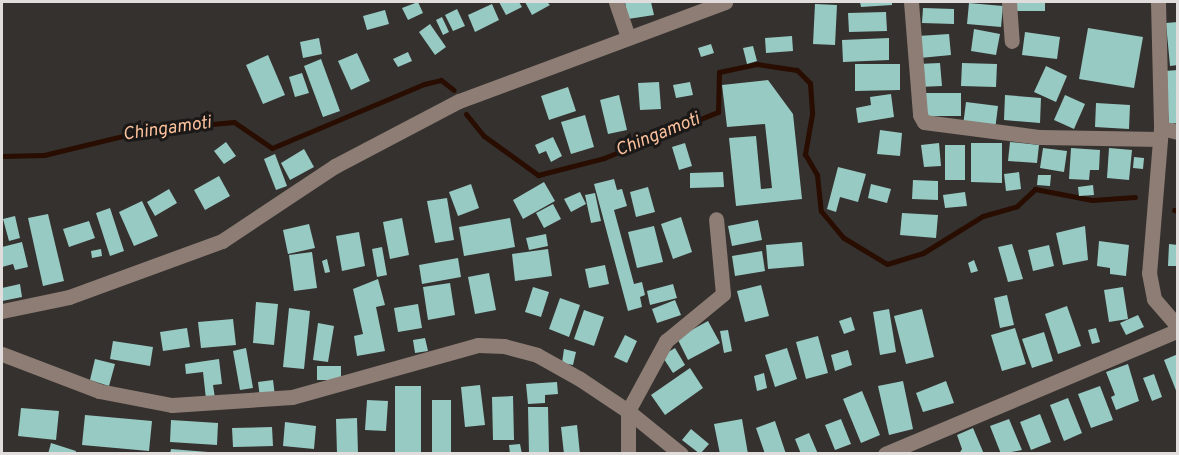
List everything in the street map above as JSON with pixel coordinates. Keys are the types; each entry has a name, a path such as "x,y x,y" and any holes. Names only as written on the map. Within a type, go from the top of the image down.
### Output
{"street":[{"path":"616,2 628,38"},
{"path":"2,311 69,297 222,241 335,166 459,101 725,2"},
{"path":"911,2 920,115 924,122 1040,137 1178,132"},
{"path":"1009,2 1012,41"},
{"path":"885,453 1178,328 1154,299 1149,273 1161,134 1158,2"},
{"path":"628,453 628,411 666,341 723,294 716,219"},
{"path":"2,354 99,391 172,405 292,397 478,345 504,346 537,355 628,411 681,453"}],"building":[{"path":"418,2 423,13 408,20 402,8"},
{"path":"499,2 519,2 522,7 506,15"},
{"path":"525,2 547,2 550,5 532,15"},
{"path":"625,2 651,2 654,15 628,19"},
{"path":"860,2 892,2 892,5 861,7"},
{"path":"1013,2 1045,2 1045,11 1013,11"},
{"path":"969,3 1003,6 1001,27 967,24"},
{"path":"492,4 499,20 475,32 468,15"},
{"path":"815,4 837,5 835,45 813,44"},
{"path":"923,8 954,9 954,24 922,23"},
{"path":"457,9 465,26 453,31 445,15"},
{"path":"385,10 389,24 367,30 363,16"},
{"path":"886,12 887,31 849,32 848,13"},
{"path":"442,17 449,32 443,35 436,20"},
{"path":"1178,22 1178,65 1170,66 1166,23"},
{"path":"430,24 446,47 435,55 419,32"},
{"path":"1088,28 1143,37 1134,88 1079,79"},
{"path":"974,29 1000,34 996,55 971,51"},
{"path":"1025,32 1060,37 1057,59 1022,55"},
{"path":"949,34 951,55 920,58 918,36"},
{"path":"792,36 793,51 766,53 765,38"},
{"path":"319,38 322,54 303,58 300,42"},
{"path":"889,38 889,60 843,62 842,40"},
{"path":"711,44 714,53 701,57 698,48"},
{"path":"753,46 757,61 747,64 743,48"},
{"path":"408,52 412,61 398,67 393,59"},
{"path":"357,53 370,81 351,90 338,61"},
{"path":"268,55 285,95 263,104 246,65"},
{"path":"321,59 340,111 323,117 304,66"},
{"path":"940,63 942,86 919,87 917,64"},
{"path":"962,63 997,64 996,87 961,86"},
{"path":"855,64 900,64 900,90 855,91"},
{"path":"1046,66 1067,76 1056,102 1034,92"},
{"path":"1178,70 1178,123 1169,124 1165,71"},
{"path":"302,73 309,93 295,97 289,77"},
{"path":"768,80 793,114 802,199 736,206 729,138 756,136 761,189 772,188 765,124 727,127 722,85"},
{"path":"659,82 661,109 640,110 638,83"},
{"path":"690,82 693,95 676,98 673,85"},
{"path":"568,87 576,111 549,120 541,96"},
{"path":"925,93 961,93 961,116 925,116"},
{"path":"891,94 894,117 858,123 856,108 871,105 870,97"},
{"path":"619,95 627,130 608,134 600,100"},
{"path":"1005,95 1041,98 1040,123 1004,120"},
{"path":"1065,95 1085,104 1074,129 1054,120"},
{"path":"966,102 998,106 995,130 963,126"},
{"path":"1096,103 1130,105 1129,129 1095,127"},
{"path":"585,115 594,147 571,154 561,122"},
{"path":"880,130 902,133 900,156 877,154"},
{"path":"553,137 562,156 551,162 546,151 539,154 535,145"},
{"path":"226,142 236,156 224,164 214,151"},
{"path":"1010,142 1039,145 1037,163 1008,161"},
{"path":"685,143 692,166 679,170 672,147"},
{"path":"939,143 941,166 924,167 921,145"},
{"path":"971,143 1002,143 1002,183 971,182"},
{"path":"945,145 965,145 965,180 945,180"},
{"path":"1043,148 1067,151 1064,172 1040,168"},
{"path":"1071,148 1100,150 1099,170 1090,170 1089,180 1069,179"},
{"path":"1109,148 1132,150 1129,180 1107,178"},
{"path":"304,149 314,167 290,180 281,163"},
{"path":"275,154 287,186 276,190 264,159"},
{"path":"1134,157 1144,158 1143,169 1133,168"},
{"path":"838,167 866,174 858,202 840,197 836,212 827,209"},
{"path":"723,172 724,187 690,188 690,173"},
{"path":"1019,172 1021,189 1006,191 1004,174"},
{"path":"1038,175 1051,175 1050,186 1037,185"},
{"path":"219,176 230,196 205,210 194,190"},
{"path":"614,179 617,190 622,189 627,206 614,210 634,284 642,282 645,295 640,297 642,307 628,311 594,184"},
{"path":"913,180 938,181 938,200 912,199"},
{"path":"544,182 555,201 523,219 513,200"},
{"path":"471,184 479,208 458,216 449,192"},
{"path":"871,184 891,189 887,203 868,198"},
{"path":"1093,185 1094,195 1079,196 1078,187"},
{"path":"648,187 655,212 636,217 630,192"},
{"path":"169,189 177,203 155,216 147,202"},
{"path":"580,192 586,204 571,212 564,199"},
{"path":"965,192 967,206 945,208 943,195"},
{"path":"595,193 601,221 591,223 585,195"},
{"path":"447,198 454,240 435,243 427,201"},
{"path":"142,201 158,236 134,246 119,212"},
{"path":"553,204 561,219 544,228 536,213"},
{"path":"110,208 124,251 110,256 96,213"},
{"path":"902,213 938,215 936,238 900,235"},
{"path":"48,214 64,281 43,286 28,218"},
{"path":"15,216 20,238 9,241 3,219"},
{"path":"681,217 692,252 673,259 661,224"},
{"path":"402,218 409,255 390,259 383,222"},
{"path":"510,218 515,247 464,256 459,227"},
{"path":"758,220 762,240 732,246 728,226"},
{"path":"89,221 95,238 69,247 63,229"},
{"path":"309,224 315,248 288,254 283,230"},
{"path":"654,226 663,262 637,268 628,232"},
{"path":"1085,226 1088,260 1063,265 1056,233"},
{"path":"359,232 365,266 342,271 336,236"},
{"path":"546,234 548,246 529,250 526,238"},
{"path":"1099,241 1129,245 1126,276 1110,274 1110,268 1097,266"},
{"path":"22,242 28,267 15,270 13,264 2,267 2,247"},
{"path":"802,242 804,266 768,269 766,245"},
{"path":"1012,244 1023,279 1008,282 998,247"},
{"path":"1169,244 1178,245 1178,266 1168,266"},
{"path":"1049,245 1054,266 1033,271 1028,250"},
{"path":"382,247 387,275 377,277 372,249"},
{"path":"101,249 102,256 92,258 91,251"},
{"path":"548,249 552,276 515,281 512,254"},
{"path":"762,251 765,271 735,276 732,256"},
{"path":"312,252 317,288 294,291 289,255"},
{"path":"458,258 461,277 422,284 419,265"},
{"path":"327,259 330,272 325,273 322,261"},
{"path":"974,260 978,271 971,273 968,263"},
{"path":"605,265 609,284 589,288 585,269"},
{"path":"489,273 496,310 475,314 468,277"},
{"path":"378,279 385,305 376,307 385,351 357,356 354,336 363,334 353,289"},
{"path":"450,283 455,315 428,320 423,287"},
{"path":"20,284 22,297 2,301 2,288"},
{"path":"673,284 677,298 650,305 647,291"},
{"path":"761,285 769,316 745,322 737,291"},
{"path":"533,287 549,292 541,317 525,312"},
{"path":"1123,287 1128,319 1109,322 1104,290"},
{"path":"1007,295 1014,325 1000,328 994,298"},
{"path":"560,298 580,305 569,337 549,329"},
{"path":"675,300 681,315 657,323 652,309"},
{"path":"256,302 278,304 274,345 253,343"},
{"path":"418,304 422,328 398,332 394,308"},
{"path":"1067,306 1081,346 1058,354 1045,314"},
{"path":"289,308 310,311 304,369 283,367"},
{"path":"889,309 896,352 880,355 873,312"},
{"path":"922,309 934,357 906,364 894,316"},
{"path":"584,310 604,317 594,346 574,339"},
{"path":"1138,315 1144,327 1126,335 1120,323"},
{"path":"851,317 855,330 844,334 839,321"},
{"path":"233,319 236,345 201,348 198,322"},
{"path":"708,321 720,343 688,360 677,338"},
{"path":"318,323 334,326 328,362 313,360"},
{"path":"187,328 190,347 163,351 160,332"},
{"path":"1015,328 1026,364 1002,371 991,335"},
{"path":"1096,328 1100,342 1092,344 1088,330"},
{"path":"728,330 732,351 724,353 720,331"},
{"path":"1044,332 1053,361 1032,368 1022,339"},
{"path":"625,335 637,341 627,363 614,357"},
{"path":"818,336 828,373 806,379 796,342"},
{"path":"425,338 428,351 415,353 413,340"},
{"path":"113,341 153,347 150,366 110,359"},
{"path":"246,348 253,388 240,390 233,351"},
{"path":"675,348 685,365 673,373 662,356"},
{"path":"787,348 797,379 775,387 765,355"},
{"path":"564,349 576,352 573,365 562,363"},
{"path":"848,350 852,365 835,371 831,355"},
{"path":"1178,354 1178,393 1177,393 1164,360"},
{"path":"95,359 115,364 109,386 90,380"},
{"path":"219,359 222,384 213,385 215,398 206,399 203,372 186,374 185,364"},
{"path":"1128,364 1139,401 1116,410 1111,397 1115,395 1106,372"},
{"path":"317,366 341,366 341,380 317,380"},
{"path":"690,368 703,388 665,415 651,395"},
{"path":"764,373 767,388 757,391 754,376"},
{"path":"1154,374 1162,397 1152,401 1143,378"},
{"path":"273,380 275,396 260,398 258,382"},
{"path":"903,381 913,429 889,435 878,386"},
{"path":"946,381 954,403 923,412 916,393"},
{"path":"557,382 558,394 545,395 545,403 528,404 526,384"},
{"path":"480,385 485,425 465,427 461,387"},
{"path":"395,386 421,386 421,454 395,454"},
{"path":"1100,386 1113,420 1091,428 1078,394"},
{"path":"862,391 880,435 861,443 843,399"},
{"path":"513,396 514,440 493,440 492,397"},
{"path":"1068,398 1082,433 1064,441 1050,405"},
{"path":"367,400 388,401 386,431 365,430"},
{"path":"432,400 451,400 451,454 432,454"},
{"path":"528,407 548,407 549,454 529,454"},
{"path":"21,408 59,411 56,440 18,436"},
{"path":"1040,414 1051,442 1031,450 1020,422"},
{"path":"85,415 152,421 149,451 82,445"},
{"path":"357,418 358,454 337,454 336,419"},
{"path":"742,419 748,454 720,454 714,424"},
{"path":"841,419 851,444 835,450 825,425"},
{"path":"1009,419 1022,450 1001,454 990,426"},
{"path":"171,420 218,423 217,445 170,442"},
{"path":"775,421 786,454 765,454 756,428"},
{"path":"285,422 316,426 314,449 283,446"},
{"path":"577,425 580,454 564,454 561,427"},
{"path":"272,427 273,446 233,447 232,428"},
{"path":"973,428 984,454 959,454 962,449 957,435"},
{"path":"691,429 709,444 700,454 682,440"},
{"path":"809,433 818,454 801,454 795,439"},
{"path":"51,443 76,451 75,454 48,454"},
{"path":"520,444 522,454 510,454 509,445"},
{"path":"171,449 208,452 208,454 170,454"}],"waterway":[{"name":"Chingamoti","path":"466,114 484,136 538,175 604,158 718,112 719,72 757,64 797,70 810,83 812,114 805,154 817,175 821,211 844,238 887,264 923,253 983,216 1017,206 1035,189 1092,200 1135,197"},
{"name":"Chingamoti","path":"2,156 44,155 147,130 234,122 272,148 424,84 441,80 454,90"},
{"name":"Chingamoti","path":"1174,210 1178,211"}]}
